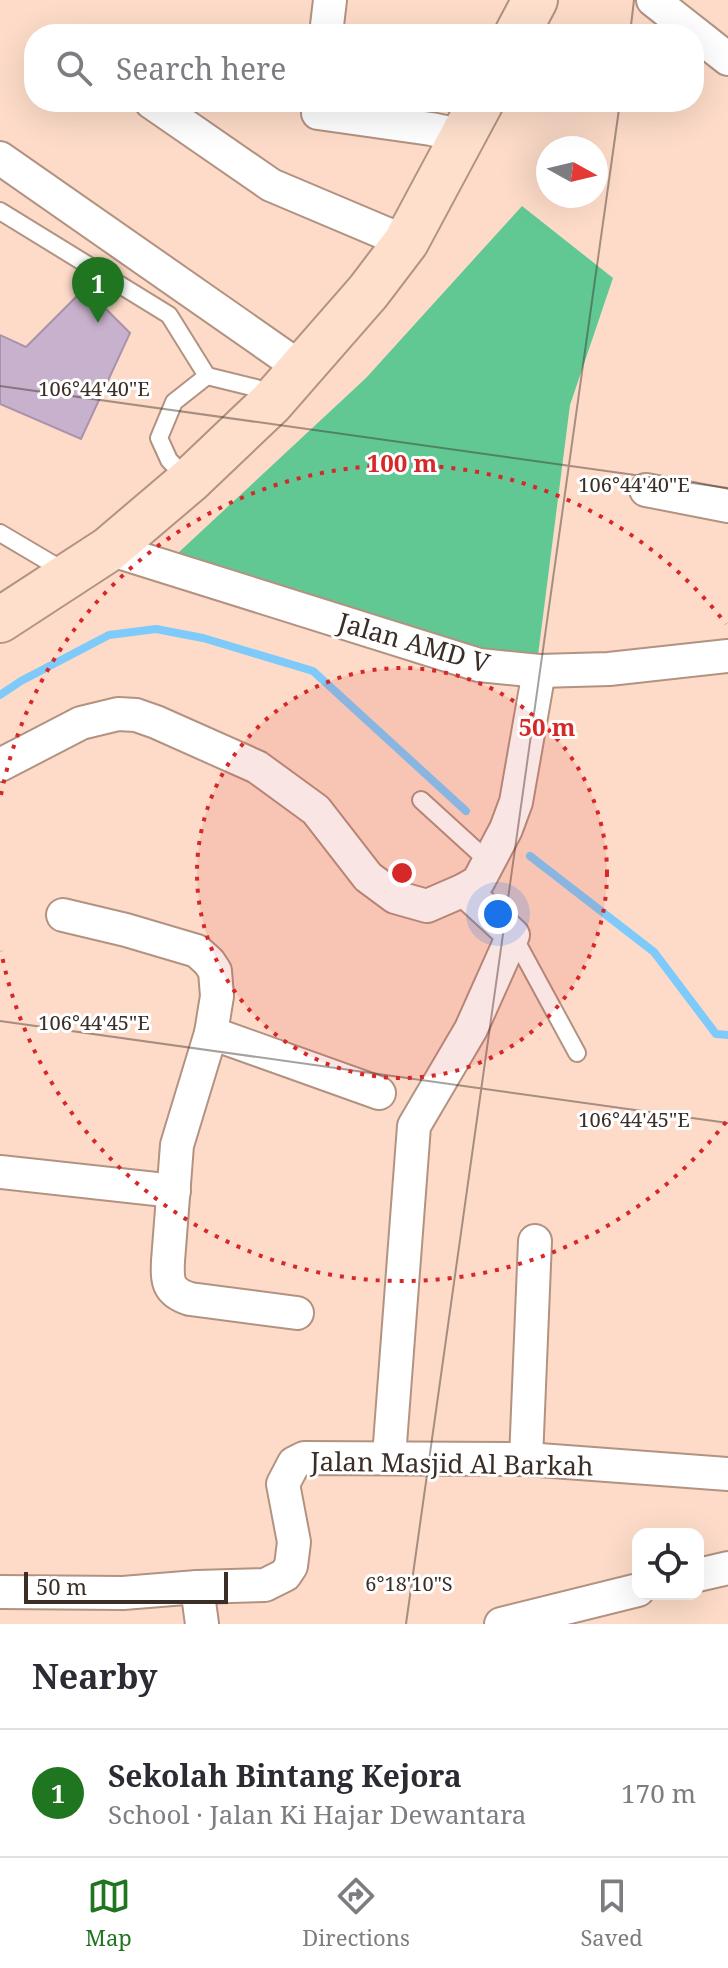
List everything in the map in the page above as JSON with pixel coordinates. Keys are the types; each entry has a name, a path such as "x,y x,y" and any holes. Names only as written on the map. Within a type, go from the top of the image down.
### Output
{"main road":[{"path":"522,24 535,0"},
{"path":"0,620 109,549 189,481 271,403 368,292 406,242 472,119"}],"street":[{"path":"327,24 330,0"},
{"path":"653,0 684,24"},
{"path":"704,40 728,59"},
{"path":"165,112 271,185 406,242"},
{"path":"340,112 431,129 472,119"},
{"path":"0,158 301,368"},
{"path":"646,490 728,506"},
{"name":"Jalan AMD V","path":"109,549 479,665 539,671 609,669 728,656"},
{"path":"0,765 81,723 118,714 136,715 257,767 316,810 368,877 395,897 427,906 478,882 506,829 516,802 539,671"},
{"path":"389,1457 414,1126 471,1029 513,935 464,890"},
{"path":"63,915 197,951 215,971 217,996 211,1033 177,1145 168,1272 171,1289 190,1299 297,1313"},
{"path":"211,1033 379,1093"},
{"path":"0,1172 174,1191"},
{"path":"526,1459 535,1241"},
{"name":"Jalan Masjid Al Barkah","path":"0,1592 123,1593 265,1585 285,1575 291,1566 294,1542 283,1484 294,1463 304,1458 526,1459 728,1474"},
{"path":"704,1574 728,1568"},
{"path":"197,1587 202,1624"},
{"path":"501,1624 632,1591"}],"lane":[{"path":"0,211 169,315 207,376 256,388 271,403"},
{"path":"189,481 169,460 159,438 174,402 207,376"},
{"path":"0,533 71,575"},
{"path":"421,800 489,862"},
{"path":"513,935 577,1053"}],"green space":[{"path":"522,206 613,278 570,405 537,663 424,642 178,553 366,378"}],"building":[{"path":"85,288 130,333 81,439 0,404 0,335 26,347"}],"waterway":[{"path":"0,695 109,635 156,629 203,638 313,671 466,811"},
{"path":"530,856 654,952 716,1034 728,1035"}],"place":[{"name":"Sekolah Bintang Kejora","path":"98,323"}]}
